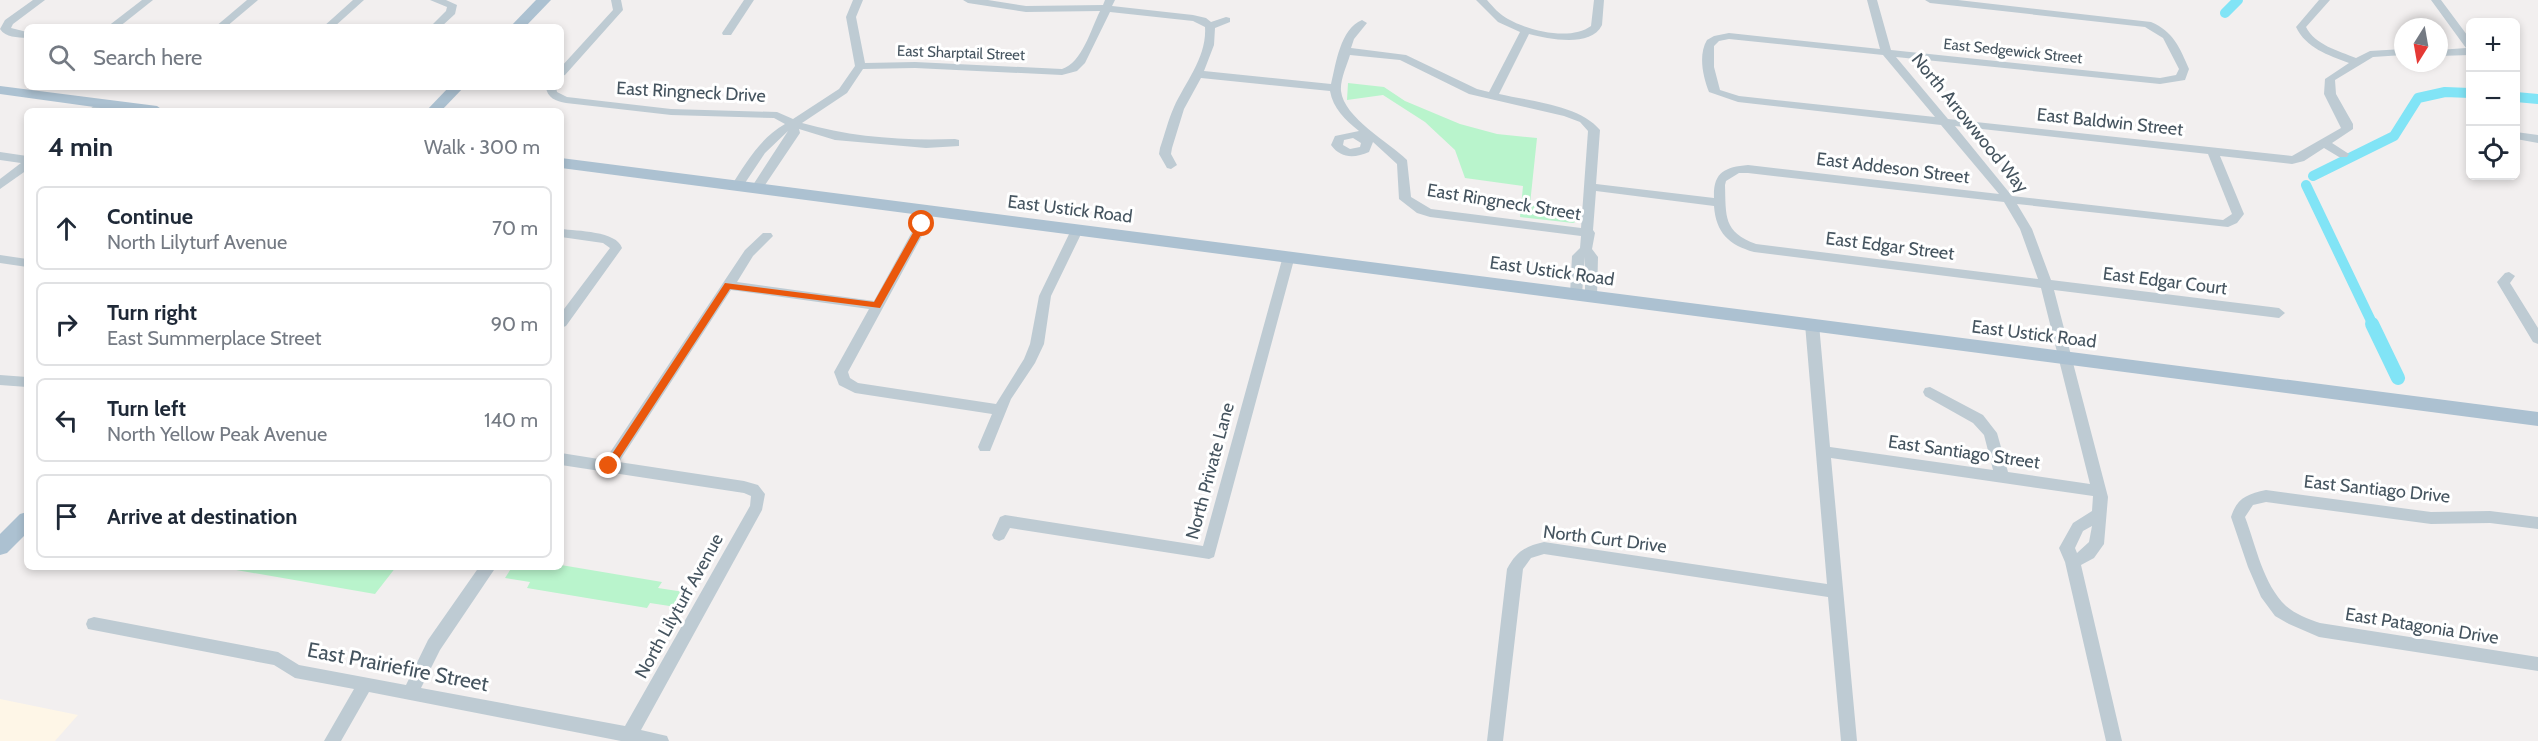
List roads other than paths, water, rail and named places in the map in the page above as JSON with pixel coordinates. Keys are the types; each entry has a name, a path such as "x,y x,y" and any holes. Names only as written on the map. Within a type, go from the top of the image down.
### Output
{"main road":[{"path":"520,24 544,0"},
{"path":"0,90 112,108"},
{"path":"436,108 454,90"},
{"name":"East Ustick Road","path":"564,163 2538,419"},
{"path":"0,547 24,523"}],"street":[{"path":"24,35 10,33 5,29 9,22 40,0"},
{"path":"116,24 148,0"},
{"path":"224,24 254,0"},
{"path":"331,24 359,0"},
{"path":"435,0 452,5 451,12 438,24"},
{"path":"564,70 614,16 618,10 616,0"},
{"path":"727,33 748,0"},
{"path":"736,186 764,145 780,130 836,97 849,85 860,66 851,17 858,0"},
{"path":"968,0 1026,9 1108,4 1193,18 1202,20 1210,26 1212,34 1198,74 1181,105 1166,147 1166,154 1171,165"},
{"path":"1481,0 1500,18 1526,30 1570,36 1587,34 1598,25 1599,0"},
{"name":"North Arrowwood Way","path":"1872,0 1887,52 2009,200 2034,246 2066,357 2099,491 2100,538 2089,556 2073,562"},
{"name":"East Sedgewick Street","path":"1726,96 1715,92 1711,85 1708,49 1710,43 1716,38 1729,36 2171,81 2181,78 2184,69 2171,39 2160,29 2147,24 1930,0"},
{"path":"2325,0 2301,27 2302,31 2311,41 2356,62"},
{"path":"2436,0 2466,43"},
{"name":"East Sharptail Street","path":"860,66 915,65 1062,72 1073,69 1081,61 1108,4"},
{"path":"1210,26 1226,20"},
{"path":"1198,74 1335,88 1349,38 1362,23"},
{"path":"1492,97 1526,30"},
{"path":"2448,52 2466,50"},
{"path":"1346,51 1402,57 1451,82 1492,97 1558,110 1590,124 1594,130 1589,233 1586,250 1592,257 1583,295"},
{"name":"East Baldwin Street","path":"1726,96 2292,160 2300,158 2347,129 2347,124 2330,94 2330,79 2356,62 2378,52 2394,52"},
{"name":"East Ringneck Street","path":"1335,88 1338,104 1353,122 1402,163 1405,199 1415,206 1430,213 1589,233"},
{"name":"East Ringneck Drive","path":"551,90 557,98 566,100 661,111 756,112 777,115 793,124 835,136 926,144 955,143"},
{"path":"757,188 794,133 793,124"},
{"path":"2520,136 2538,138"},
{"path":"2324,144 2343,154"},
{"name":"East Addeson Street","path":"1720,203 1721,179 1728,173 1748,169 2224,224 2233,220 2238,214 2213,152"},
{"path":"0,156 24,161"},
{"path":"0,185 24,165"},
{"path":"1591,188 1720,203"},
{"name":"East Edgar Street","path":"1720,203 1722,225 1730,238 1754,248 2046,284"},
{"path":"930,210 841,372 844,381 855,388 1000,410"},
{"path":"985,447 1000,410 1037,344 1045,296 1077,230"},
{"path":"564,233 606,239 615,244 614,253 564,319"},
{"path":"564,460 609,466 749,253 767,236"},
{"name":"North Private Lane","path":"999,535 1005,521 1209,553 1289,256"},
{"path":"0,259 24,263"},
{"path":"2509,276 2504,282 2538,339"},
{"name":"East Edgar Court","path":"2046,284 2279,313"},
{"path":"728,285 877,306"},
{"path":"1812,324 1849,741"},
{"path":"0,380 24,382"},
{"path":"1930,392 1978,419 1990,433 2002,477"},
{"name":"East Santiago Street","path":"1824,452 2099,491"},
{"name":"North Lilyturf Avenue","path":"609,466 744,487 753,489 759,494 757,506 629,735"},
{"name":"East Santiago Drive","path":"2249,499 2266,496 2431,518 2490,517 2538,523"},
{"name":"East Patagonia Drive","path":"2249,499 2241,506 2238,517 2269,597 2282,611 2300,622 2319,630 2538,664"},
{"path":"2099,514 2078,527 2067,548 2073,562 2114,741"},
{"name":"North Curt Drive","path":"1495,741 1515,569 1522,555 1530,550 1544,548 1836,592"},
{"path":"410,693 435,645 486,570"},
{"name":"East Prairiefire Street","path":"94,624 278,659 296,671 661,741"},
{"path":"332,741 365,685"}],"waterway":[{"path":"2225,13 2238,0"},
{"path":"2313,176 2394,136 2418,98 2445,92 2466,93"},
{"path":"2520,97 2538,99"},
{"path":"2306,185 2373,325"},
{"path":"2372,324 2398,378"}]}
